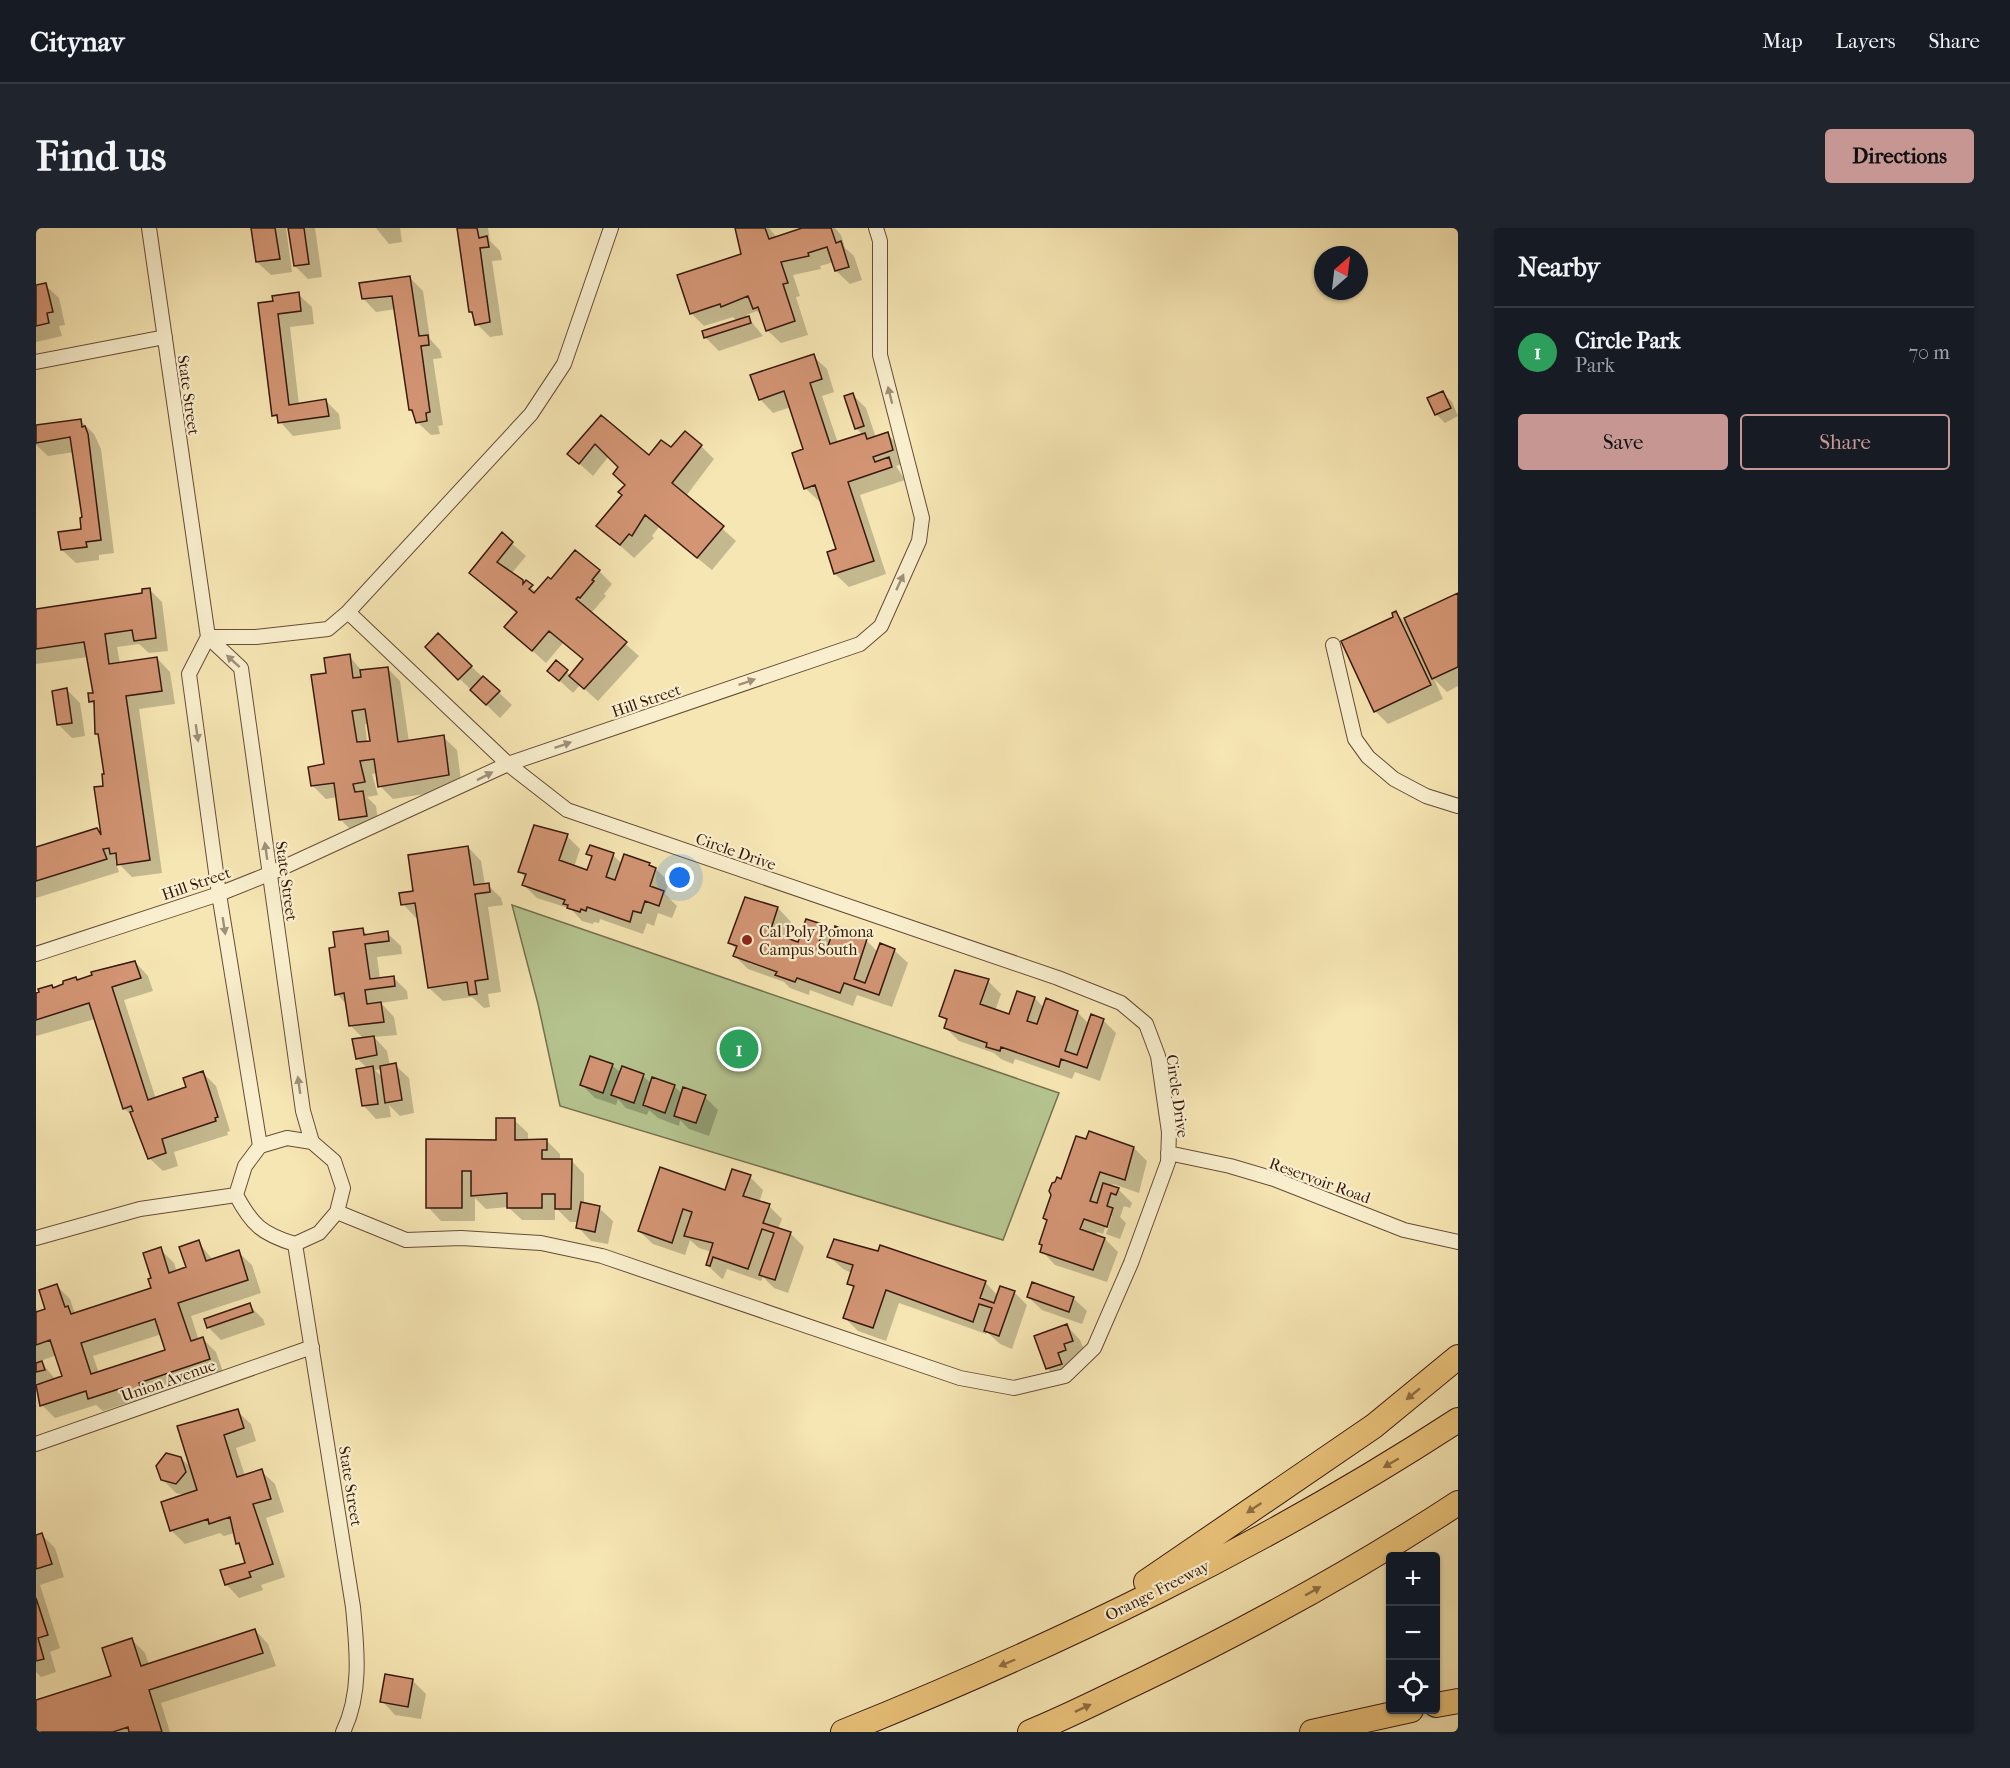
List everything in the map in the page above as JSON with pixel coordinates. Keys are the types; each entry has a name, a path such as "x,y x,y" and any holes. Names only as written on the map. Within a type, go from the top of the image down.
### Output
{"highway":[{"path":"1061,1639 1374,1426 1458,1357"},
{"name":"Orange Freeway","path":"843,1732 1061,1639 1270,1532 1407,1454 1458,1420"},
{"path":"1030,1732 1179,1662 1262,1619 1392,1546 1458,1503"},
{"path":"1440,1704 1458,1701"},
{"path":"1312,1732 1393,1714"}],"street":[{"name":"State Street","path":"149,228 208,638 242,668 303,1111 312,1142"},
{"path":"260,1146 219,894 189,674 208,638 256,637 328,629 348,612 531,414 564,364 611,228"},
{"name":"Hill Street","path":"36,954 219,894 269,874 508,764 860,644 881,626 919,541 922,518 880,355 880,241 876,228"},
{"path":"36,362 165,337"},
{"name":"Circle Drive","path":"337,1212 406,1240 461,1238 541,1243 602,1256 960,1378 1014,1388 1065,1376 1094,1348 1131,1263 1168,1162 1169,1132 1158,1056 1146,1024 1121,1003 1058,978 567,810 508,764 348,612"},
{"path":"1333,645 1354,739 1368,758 1394,779 1426,796 1458,806"},
{"path":"287,1138 312,1142 334,1161 343,1188 337,1212 319,1233 295,1244 271,1236 250,1220 236,1195 245,1166 260,1146 287,1138"},
{"name":"Reservoir Road","path":"1168,1153 1230,1166 1274,1179 1404,1230 1458,1242"},
{"path":"36,1238 140,1209 236,1195"},
{"name":"State Street","path":"295,1244 353,1607 358,1662 351,1715 343,1732"},
{"name":"Union Avenue","path":"36,1444 312,1347"}],"green space":[{"path":"512,905 1059,1093 1003,1240 560,1106 538,1004"}],"building":[{"path":"251,228 275,228 280,259 256,262"},
{"path":"288,228 304,228 309,264 294,266"},
{"path":"457,228 477,228 479,238 487,236 489,247 480,248 490,322 475,325 472,312 469,312"},
{"path":"735,228 765,228 769,239 802,228 831,228 836,243 841,241 849,267 835,271 827,247 808,253 809,256 781,262 788,283 783,284 795,321 766,331 758,307 753,309 748,296 721,307 720,304 690,314 677,275 741,254"},
{"path":"410,276 419,336 428,335 429,345 421,346 430,412 426,413 427,421 416,423 412,410 409,410 392,296 362,299 359,283"},
{"path":"46,283 53,312 47,313 49,323 36,326 36,285"},
{"path":"299,292 301,311 278,314 289,405 326,399 329,416 278,423 277,415 272,416 258,303 273,301 272,296"},
{"path":"749,316 751,323 704,338 702,331"},
{"path":"814,354 822,379 810,383 830,444 865,433 867,439 888,432 893,450 873,457 875,462 889,457 892,467 848,482 874,561 834,574 827,552 836,549 815,485 804,489 792,453 803,449 784,391 759,400 750,375"},
{"path":"1443,391 1451,408 1435,415 1427,398"},
{"path":"853,393 864,426 855,429 844,396"},
{"path":"601,415 649,455 661,440 671,447 685,431 702,445 672,483 724,526 697,558 645,515 632,536 629,534 620,545 596,526 622,495 618,492 625,485 613,474 618,467 595,444 579,464 567,454"},
{"path":"81,419 82,427 85,426 88,434 101,540 86,542 87,547 61,550 58,532 81,529 80,518 82,517 70,437 36,443 36,425"},
{"path":"502,532 513,542 497,562 523,580 523,584 526,580 533,585 529,589 534,593 548,577 551,579 575,550 600,570 580,598 576,599 627,642 584,689 569,676 583,659 549,631 532,651 504,627 517,612 469,573"},
{"path":"150,588 156,638 134,641 132,630 105,634 109,664 157,657 162,691 126,696 150,860 117,865 116,853 110,854 109,848 103,849 107,859 36,881 36,847 97,828 101,835 94,787 103,786 102,774 104,774 98,734 95,734 94,701 89,702 88,693 93,693 84,642 36,649 36,609 142,593 142,589"},
{"path":"1458,593 1458,667 1432,679 1404,618"},
{"path":"1396,611 1431,685 1374,712 1341,641 1393,617 1392,613"},
{"path":"438,633 472,666 458,680 425,647"},
{"path":"350,654 353,678 361,677 360,670 388,667 398,742 444,735 449,775 378,787 374,759 360,761 365,782 353,784 355,792 363,791 367,816 339,820 334,783 311,786 308,767 324,764 311,675 326,673 324,658","holes":["365,709 370,741 357,742 352,711"]},
{"path":"556,660 568,670 559,681 547,671"},
{"path":"483,676 500,691 486,705 470,690"},
{"path":"67,688 72,723 57,725 52,691"},
{"path":"534,825 568,834 559,860 587,870 592,856 586,854 590,845 614,853 606,877 615,880 624,854 650,863 649,865 656,868 650,886 664,891 659,906 645,901 641,913 633,911 630,922 587,907 586,911 581,909 580,912 567,908 568,905 563,904 565,900 522,885 526,874 518,872"},
{"path":"468,846 474,885 489,883 490,892 475,894 488,979 475,981 477,994 469,995 467,982 428,988 415,903 401,905 399,893 413,891 408,855"},
{"path":"745,897 778,907 770,932 798,942 806,919 825,925 817,948 826,951 835,926 867,939 854,979 865,983 880,943 895,949 879,995 844,983 840,993 797,978 795,982 775,975 777,972 733,956 737,946 728,943"},
{"path":"363,928 364,935 388,931 389,941 365,944 370,979 394,976 395,986 365,990 367,1004 381,1002 384,1022 349,1026 344,993 335,995 329,948 335,947 333,932"},
{"path":"135,961 141,978 112,987 148,1100 186,1087 183,1078 203,1071 218,1117 215,1118 216,1121 162,1139 166,1153 148,1159 130,1112 133,1111 131,1106 123,1109 89,1003 36,1020 38,989 52,985 53,988 63,984 63,981 76,977 77,980 92,975 91,972"},
{"path":"955,970 989,979 980,1004 1009,1014 1017,991 1035,997 1027,1021 1037,1024 1046,998 1078,1011 1065,1051 1077,1055 1091,1014 1104,1019 1087,1068 1061,1059 1059,1067 1001,1047 1000,1051 986,1047 987,1043 944,1028 947,1019 939,1016"},
{"path":"374,1036 377,1055 356,1059 352,1039"},
{"path":"590,1056 613,1064 603,1093 580,1085"},
{"path":"396,1063 402,1100 385,1103 380,1066"},
{"path":"373,1066 378,1104 362,1106 356,1069"},
{"path":"622,1066 644,1074 634,1103 611,1095"},
{"path":"652,1077 675,1085 665,1113 643,1105"},
{"path":"683,1087 706,1095 696,1123 674,1116"},
{"path":"496,1118 515,1118 515,1140 547,1139 547,1150 542,1150 542,1159 572,1159 571,1209 555,1209 555,1194 542,1194 542,1208 507,1208 507,1193 471,1196 471,1171 462,1171 462,1208 426,1208 426,1139 496,1140"},
{"path":"1089,1131 1134,1147 1125,1180 1100,1172 1090,1201 1097,1203 1103,1183 1119,1188 1116,1195 1111,1193 1107,1206 1113,1208 1107,1227 1084,1219 1080,1229 1105,1238 1093,1270 1040,1252 1042,1245 1039,1244 1047,1220 1043,1218 1051,1195 1049,1191 1052,1183 1057,1177 1061,1179 1076,1136 1086,1139"},
{"path":"660,1167 725,1190 732,1169 751,1175 743,1196 770,1204 763,1223 791,1232 775,1280 759,1275 774,1233 762,1229 748,1269 713,1257 710,1266 706,1265 713,1243 684,1236 692,1212 683,1209 672,1243 638,1231"},
{"path":"581,1202 600,1206 595,1232 576,1228"},
{"path":"834,1239 878,1251 880,1245 986,1281 980,1298 994,1303 1000,1286 1015,1291 999,1336 984,1331 992,1308 979,1304 973,1322 886,1290 873,1328 843,1318 854,1286 847,1284 853,1265 827,1257"},
{"path":"199,1240 206,1261 239,1250 248,1280 178,1303 191,1341 203,1337 210,1359 139,1383 141,1388 124,1393 122,1388 88,1399 86,1391 40,1406 36,1385 62,1376 50,1340 36,1345 36,1312 45,1309 39,1290 57,1284 65,1307 68,1306 71,1314 151,1288 148,1279 151,1278 143,1253 161,1247 169,1273 186,1267 179,1247","holes":["155,1319 165,1350 91,1374 81,1343"]},
{"path":"1032,1282 1074,1297 1069,1312 1027,1297"},
{"path":"250,1303 253,1312 207,1328 204,1319"},
{"path":"1067,1324 1073,1341 1064,1344 1066,1350 1058,1353 1062,1364 1046,1369 1034,1336"},
{"path":"42,1361 45,1370 36,1372 36,1363"},
{"path":"238,1409 244,1428 224,1435 237,1477 262,1469 271,1499 253,1504 273,1564 249,1572 251,1577 225,1585 220,1570 245,1563 239,1543 236,1544 230,1517 209,1524 208,1519 170,1531 161,1502 197,1490 177,1426"},
{"path":"166,1453 181,1457 186,1472 176,1484 161,1480 156,1466"},
{"path":"42,1533 52,1564 36,1569 36,1535"},
{"path":"36,1598 48,1635 38,1638 44,1659 36,1661"},
{"path":"255,1629 263,1653 149,1690 162,1732 129,1732 128,1727 113,1732 36,1732 36,1700 111,1676 102,1648 132,1638 141,1666"},
{"path":"385,1674 413,1679 408,1707 380,1702"}],"place":[{"name":"Cal Poly Pomona Campus South","path":"747,940"},
{"name":"Circle Park","path":"739,1049"}]}
